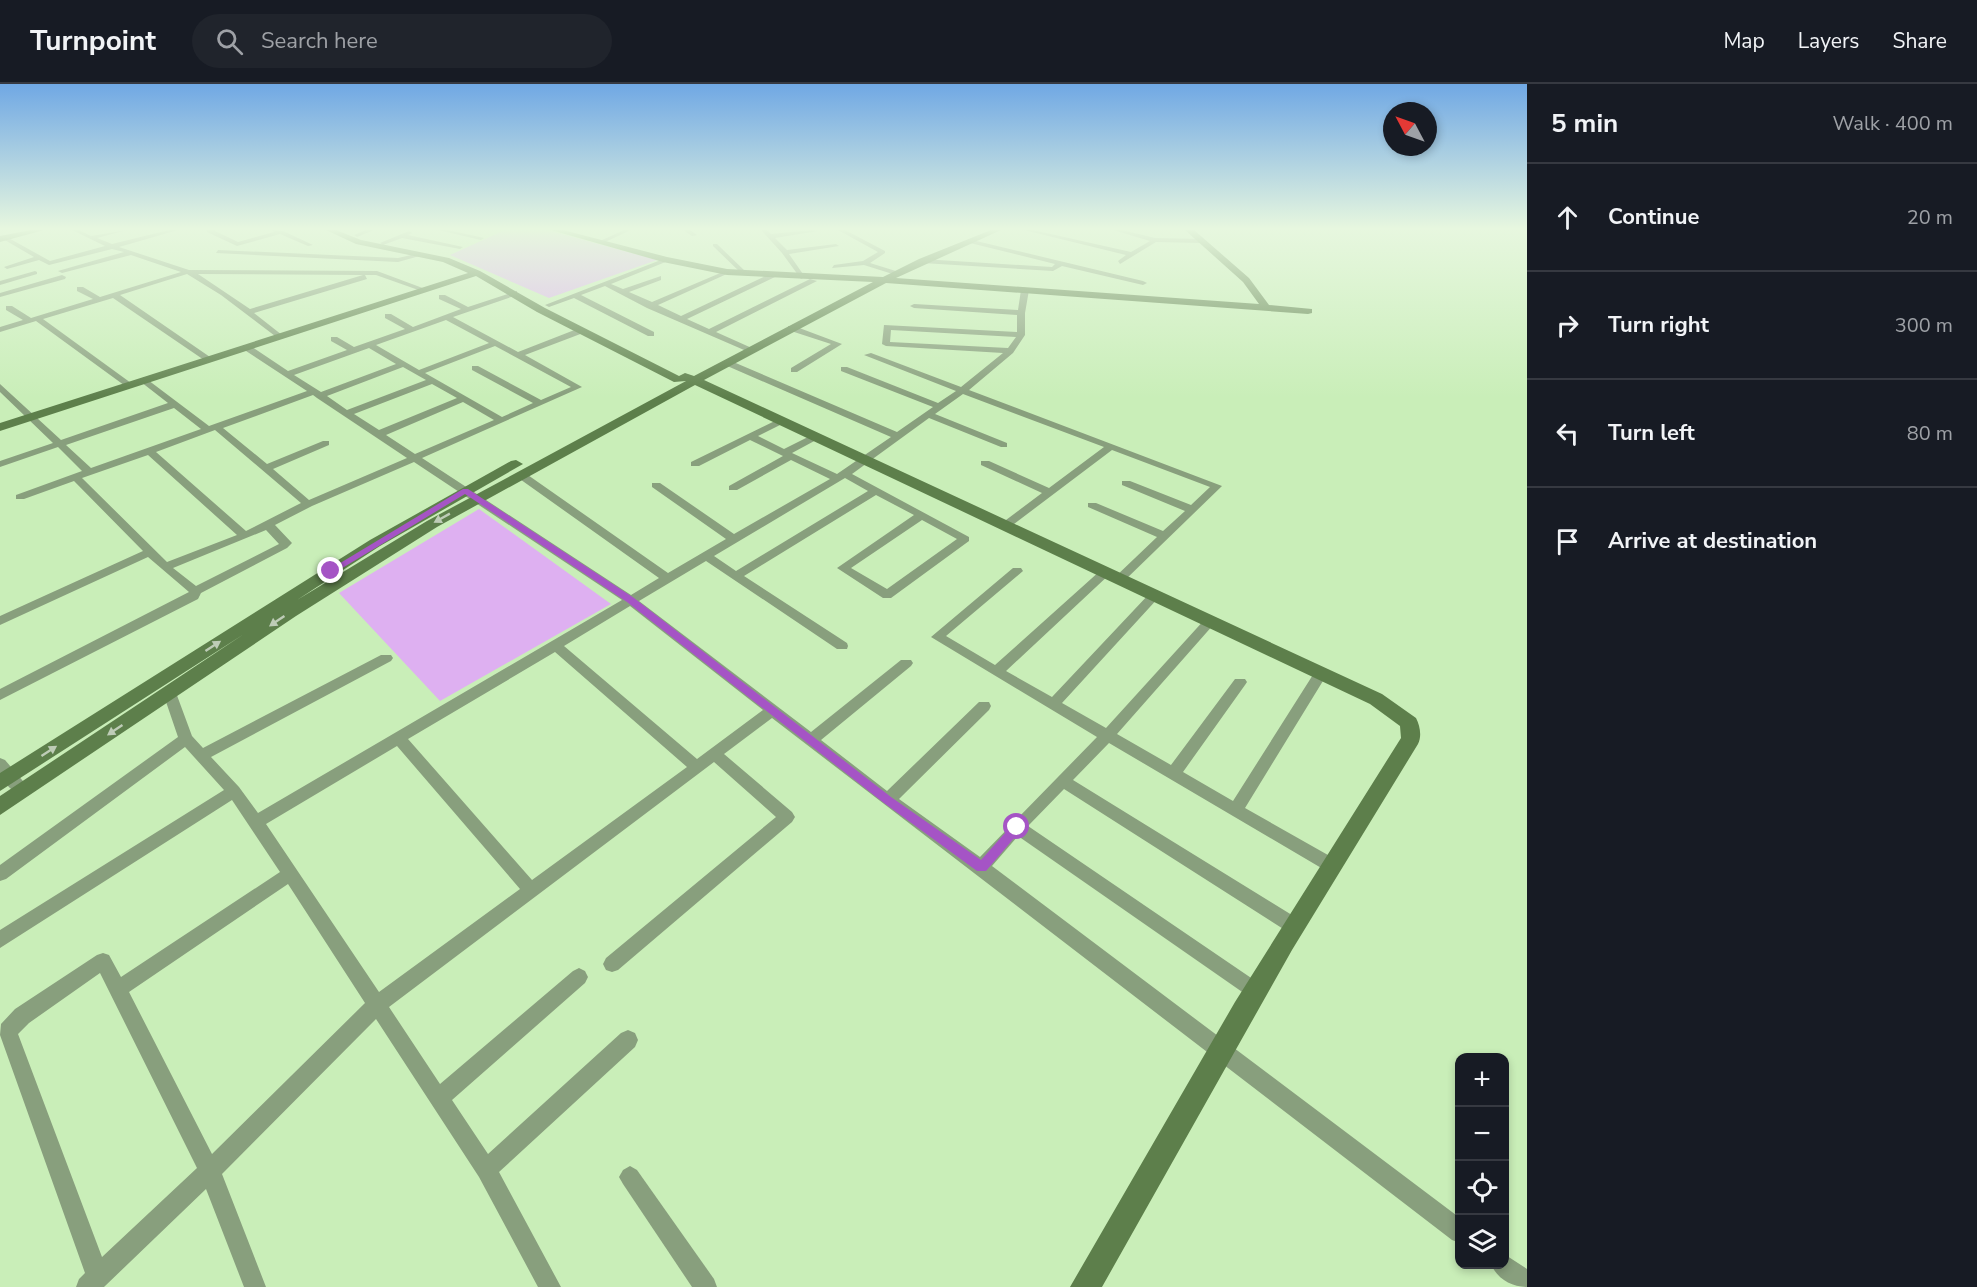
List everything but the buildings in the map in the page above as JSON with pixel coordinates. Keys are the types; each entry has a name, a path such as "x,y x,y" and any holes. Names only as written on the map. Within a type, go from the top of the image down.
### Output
{"street":[{"path":"0,295 26,286"},
{"path":"0,330 143,286"},
{"path":"210,286 249,312 279,337"},
{"path":"249,312 334,286"},
{"path":"413,286 424,290"},
{"path":"0,427 436,286"},
{"path":"501,286 580,331 866,459 1376,699 1408,723 1411,739 1329,864 1254,990 1085,1287"},
{"path":"509,286 686,378"},
{"path":"549,305 596,286"},
{"path":"610,286 745,349"},
{"path":"622,292 637,286"},
{"path":"650,306 695,286"},
{"path":"680,319 750,286"},
{"path":"709,332 803,286"},
{"path":"832,286 853,292"},
{"path":"6,780 276,605 472,494 686,378 791,328 860,286"},
{"path":"0,807 307,602 432,524 472,494 521,475 686,378 728,363 745,349 865,286"},
{"path":"990,286 1308,311"},
{"path":"1246,286 1256,292"},
{"path":"1250,286 1265,306"},
{"path":"80,289 99,299"},
{"path":"256,822 735,540 866,459 963,389 1010,351 1021,335 1021,313 1025,290"},
{"path":"287,374 514,293"},
{"path":"114,295 207,359"},
{"path":"574,295 651,334"},
{"path":"442,297 469,310"},
{"path":"914,306 1021,313"},
{"path":"9,308 34,320 128,385"},
{"path":"388,316 413,330"},
{"path":"165,567 245,536 308,504 578,387 448,318"},
{"path":"1010,351 886,344 887,327 1021,335"},
{"path":"791,328 838,344 794,370"},
{"path":"518,355 580,331"},
{"path":"334,339 355,351"},
{"path":"418,373 497,344"},
{"path":"370,345 501,420"},
{"path":"246,347 630,600 888,800 981,867 1455,1228"},
{"path":"868,355 1216,486 1164,537 1112,576 997,671"},
{"path":"728,363 898,436"},
{"path":"20,497 148,450 404,364"},
{"path":"475,368 540,403"},
{"path":"844,369 938,406"},
{"path":"144,380 266,468 308,504"},
{"path":"347,413 432,381"},
{"path":"0,387 89,472"},
{"path":"379,434 463,399"},
{"path":"0,464 175,404"},
{"path":"927,414 1004,445"},
{"path":"695,464 781,421"},
{"path":"751,437 787,455 841,476 874,492 965,539 887,595 843,568 920,516"},
{"path":"733,488 815,437"},
{"path":"266,468 326,444"},
{"path":"1006,525 1111,446"},
{"path":"148,450 245,536"},
{"path":"985,463 1051,493"},
{"path":"521,475 668,579"},
{"path":"75,477 165,567 195,591"},
{"path":"1126,483 1193,510"},
{"path":"656,485 735,540"},
{"path":"736,576 874,492"},
{"path":"1092,505 1164,537"},
{"path":"0,695 194,596 195,591 283,546 286,543 283,538 268,525"},
{"path":"0,621 150,552"},
{"path":"706,556 842,646"},
{"path":"1017,571 937,637 1329,864"},
{"path":"1053,703 1154,596"},
{"path":"981,867 1107,736 1210,621"},
{"path":"555,645 697,767"},
{"path":"202,755 386,658"},
{"path":"811,740 906,663"},
{"path":"1235,810 1321,674"},
{"path":"1172,775 1240,682"},
{"path":"170,693 186,740 234,791 256,822 486,1170 550,1287"},
{"path":"888,800 984,706"},
{"path":"255,1287 210,1171 103,961 22,1016 8,1031 92,1282 210,1171 377,1005 772,711"},
{"path":"400,739 530,889"},
{"path":"0,874 186,740"},
{"path":"612,964 788,817 714,754"},
{"path":"0,764 6,780 23,792"},
{"path":"1063,781 1294,926"},
{"path":"0,940 234,791"},
{"path":"1017,827 1254,990"},
{"path":"118,989 290,874"},
{"path":"439,1098 579,977"},
{"path":"486,1170 628,1040"},
{"path":"630,1177 706,1287"},
{"path":"1509,1269 1527,1283"}],"shaded area":[{"path":"522,286 583,286 549,298"},
{"path":"479,509 611,604 440,701 339,593"}],"route":[{"path":"331,571 466,490 630,600 888,800 981,867 1017,827"}]}
